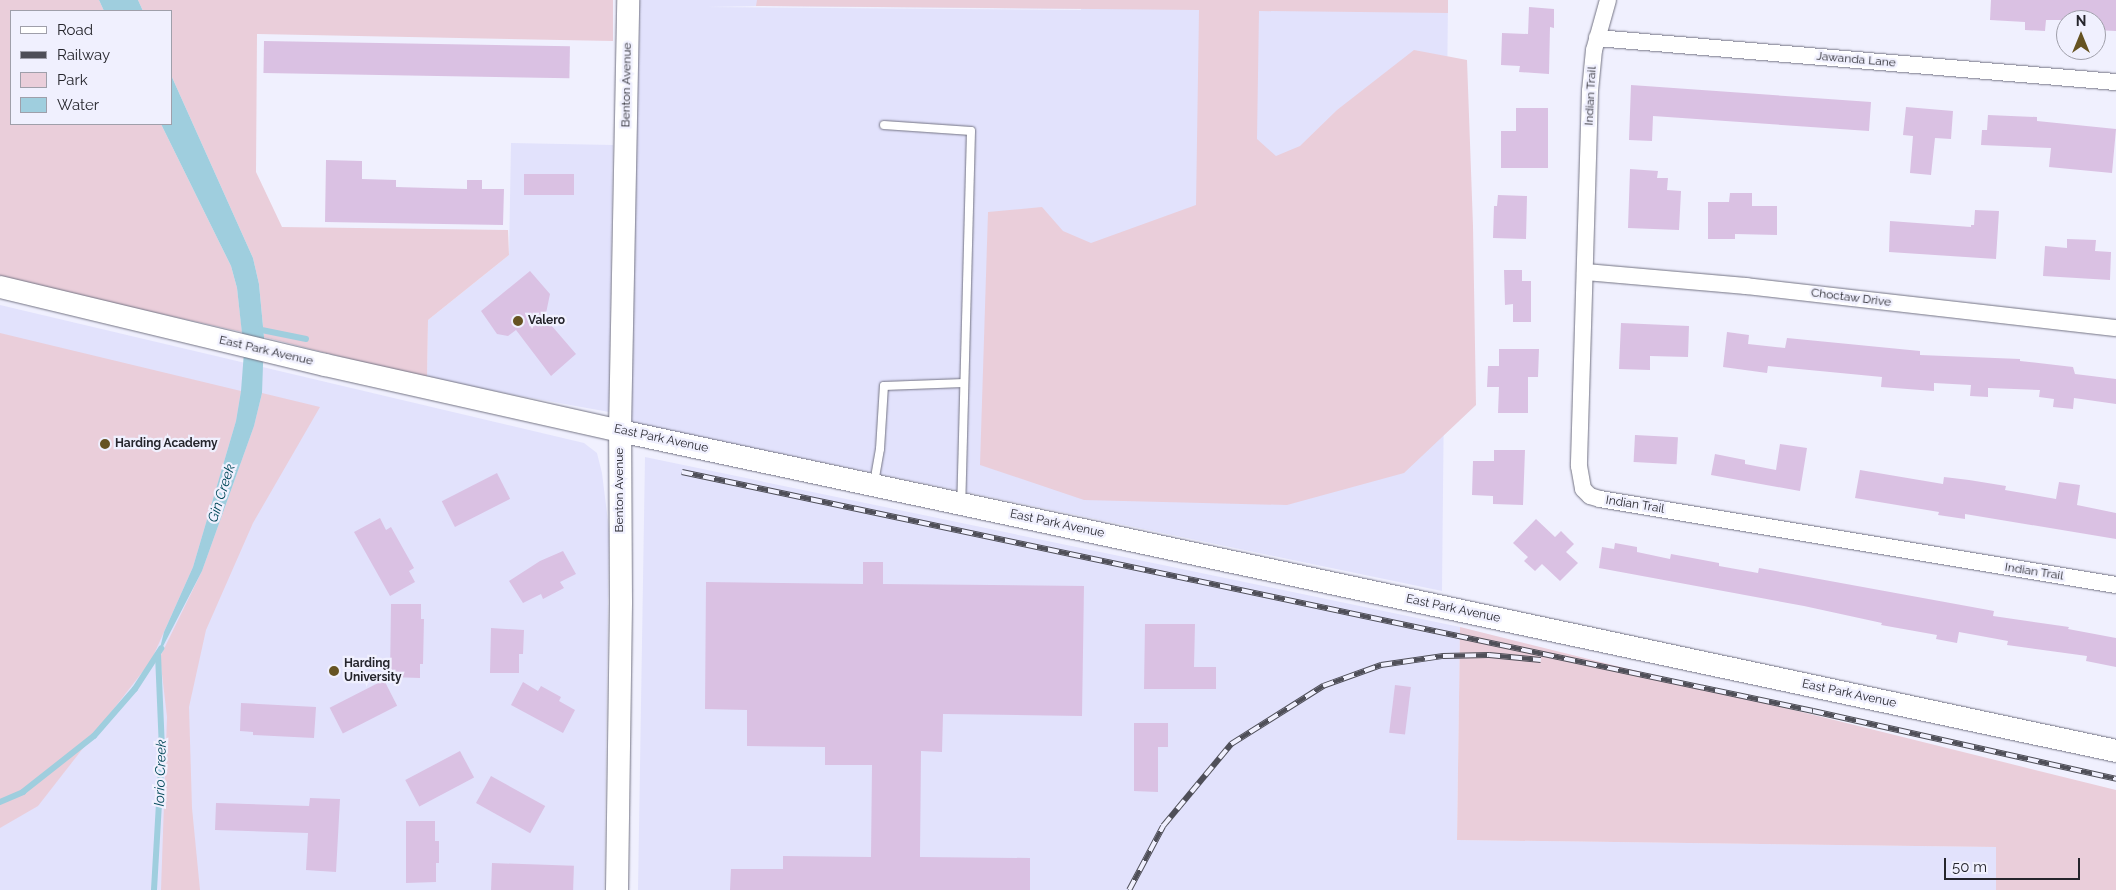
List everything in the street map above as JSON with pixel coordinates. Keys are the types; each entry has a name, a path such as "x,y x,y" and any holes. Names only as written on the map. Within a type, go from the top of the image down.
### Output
{"street":[{"name":"Benton Avenue","path":"617,890 621,602 620,431 628,0"},
{"name":"Indian Trail","path":"1608,0 1597,38 1590,91 1579,466 1583,489 1590,496 2116,585"},
{"name":"Jawanda Lane","path":"1597,38 2116,82"},
{"name":"Choctaw Drive","path":"1585,272 1746,286 2116,328"},
{"name":"East Park Avenue","path":"0,287 325,365 620,431 2116,751"}],"lane":[{"path":"884,125 971,130 961,503"},
{"path":"874,485 880,449 884,386 964,383"}],"shaded area":[{"path":"630,0 1448,0 1442,591 628,422","holes":["756,6 1081,10 707,7"]},
{"path":"511,143 613,145 609,412 427,379 428,320 509,255"},
{"name":"Harding University","path":"0,305 584,443 597,453 602,473 609,529 604,890 0,890"},
{"path":"645,457 1460,627 1457,840 1996,847 1996,890 638,890"}],"green space":[{"path":"0,0 99,0 104,10 10,10 10,125 161,125 231,266 237,288 242,332 0,278"},
{"path":"138,0 613,0 613,41 257,34 256,172 282,227 508,230 509,255 428,320 427,379 264,337 259,284 253,258 172,77 172,10 143,10"},
{"path":"757,0 1448,0 1448,13 1259,11 1257,139 1276,156 1300,146 1337,110 1414,50 1467,60 1473,226 1476,405 1404,473 1287,505 1084,500 980,465 988,212 1042,207 1063,231 1091,243 1196,205 1199,10 756,6"},
{"name":"Harding Academy","path":"0,333 241,391 236,421 193,567 151,661 38,806 0,828"},
{"path":"262,393 320,407 253,523 206,630 189,707 192,808 200,890 161,890 167,717 160,657 202,571 254,426"},
{"path":"1460,627 2116,790 2116,890 1996,890 1996,847 1457,840"}],"water":[{"path":"99,0 138,0 143,10 104,10"},
{"path":"172,77 253,258 259,284 264,337 262,393 254,426 202,571 158,656 164,632 193,567 236,421 241,391 244,352 237,288 231,266 161,125 172,125"}],"building":[{"path":"1991,0 2116,0 2116,31 2106,30 2106,10 2056,10 2056,20 2046,20 2045,31 2025,30 2025,22 1990,20"},
{"path":"1529,7 1554,9 1554,28 1550,27 1549,74 1519,72 1520,66 1501,65 1502,33 1528,34"},
{"path":"264,41 570,46 569,78 263,73"},
{"path":"1631,85 1871,102 1869,131 1653,116 1652,141 1629,140"},
{"path":"1906,107 1953,111 1951,139 1935,138 1931,175 1910,173 1913,136 1903,135"},
{"path":"1516,108 1548,108 1548,168 1501,168 1501,131 1516,131"},
{"path":"1988,115 2037,117 2037,121 2116,129 2112,173 2049,167 2051,148 1981,145 1982,130 1987,130"},
{"path":"326,160 362,161 362,179 396,180 396,187 467,189 467,180 482,180 482,189 504,189 503,225 325,222"},
{"path":"1630,169 1658,171 1657,178 1668,178 1667,190 1681,191 1679,230 1628,228"},
{"path":"524,174 574,174 574,195 524,195"},
{"path":"1730,193 1752,193 1752,206 1777,206 1777,235 1735,234 1735,239 1708,239 1708,202 1729,202"},
{"path":"1498,195 1527,196 1526,239 1493,238 1494,206 1497,206"},
{"path":"1975,210 1999,211 1996,259 1889,252 1890,221 1971,227 1971,225 1974,225"},
{"path":"2067,239 2096,240 2095,251 2111,252 2110,280 2043,276 2045,246 2067,248"},
{"path":"1504,270 1522,270 1522,281 1531,281 1531,322 1513,322 1513,304 1505,305"},
{"name":"Valero","path":"530,271 550,294 545,318 576,354 551,376 516,330 508,336 497,334 481,311"},
{"path":"1621,323 1689,326 1688,357 1650,356 1650,370 1619,369"},
{"path":"1727,332 1749,335 1748,344 1785,348 1787,338 1920,351 1920,355 2020,359 2020,361 2073,367 2075,374 2116,379 2116,404 2074,398 2073,409 2053,407 2054,399 2039,397 2040,390 1988,388 1988,397 1970,396 1971,385 1934,383 1934,391 1881,387 1882,377 1768,366 1767,373 1723,367"},
{"path":"1499,349 1539,349 1538,377 1528,377 1528,413 1498,413 1499,387 1487,387 1488,366 1499,366"},
{"path":"1635,435 1678,437 1677,464 1634,462"},
{"path":"1780,444 1807,448 1800,491 1711,475 1715,454 1745,460 1745,464 1776,470"},
{"path":"1494,450 1525,450 1523,505 1493,504 1493,496 1472,495 1473,461 1494,461"},
{"path":"1860,470 1943,484 1944,477 1969,480 2006,486 2005,490 2056,499 2059,482 2080,485 2077,505 2116,513 2116,539 1965,514 1965,519 1938,515 1939,512 1855,498"},
{"path":"497,473 510,499 455,527 442,501"},
{"path":"380,518 386,530 391,527 414,568 409,571 415,582 390,596 354,532"},
{"path":"1536,519 1555,537 1561,531 1574,544 1566,552 1578,563 1560,581 1542,564 1535,571 1524,561 1528,557 1513,543"},
{"path":"1615,543 1637,547 1637,552 1670,559 1671,554 1758,573 1759,568 1994,611 1993,616 2069,627 2068,629 2116,638 2116,667 2086,661 2087,656 2007,645 2008,641 1959,632 1957,643 1936,639 1937,635 1881,625 1882,623 1804,606 1599,568 1602,547 1614,549"},
{"path":"563,551 576,574 560,582 564,588 543,599 541,594 523,603 509,581 540,561"},
{"path":"863,562 883,562 883,584 1084,586 1082,716 943,714 942,752 921,751 920,857 1030,858 1030,890 730,890 731,869 783,869 783,856 871,857 872,765 825,765 825,747 747,746 747,710 705,709 706,582 863,584"},
{"path":"391,604 421,604 421,619 424,619 423,664 420,664 420,678 390,677"},
{"path":"1145,624 1195,624 1194,667 1216,667 1216,689 1144,689"},
{"path":"491,628 524,630 523,654 519,654 519,673 490,673"},
{"path":"384,680 397,706 343,734 330,708"},
{"path":"523,682 538,691 541,686 561,697 559,701 575,710 563,733 511,705"},
{"path":"1395,685 1411,687 1405,735 1389,733"},
{"path":"241,703 316,707 314,738 253,735 253,732 240,731"},
{"path":"1134,723 1168,723 1168,747 1158,747 1158,792 1134,791"},
{"path":"460,751 474,777 419,807 405,780"},
{"path":"491,776 545,806 530,833 476,803"},
{"path":"310,798 340,799 336,872 306,870 308,833 215,830 216,803 309,806"},
{"path":"406,821 435,821 435,841 439,841 439,863 436,863 436,882 406,883"},
{"path":"492,863 574,866 573,890 491,890"}],"waterway":[{"path":"257,329 306,339"},
{"name":"Gin Creek","path":"0,802 23,792 94,736 135,689 161,649"},
{"name":"Iorio Creek","path":"154,890 162,750 158,656"}],"railway":[{"path":"682,472 1813,711 2116,779"},
{"path":"1129,890 1163,826 1231,744 1323,686 1381,665 1443,656 1489,655 1541,660"}],"place":[{"name":"Valero","path":"518,321"},
{"name":"Harding Academy","path":"105,444"},
{"name":"Harding University","path":"334,671"}]}
